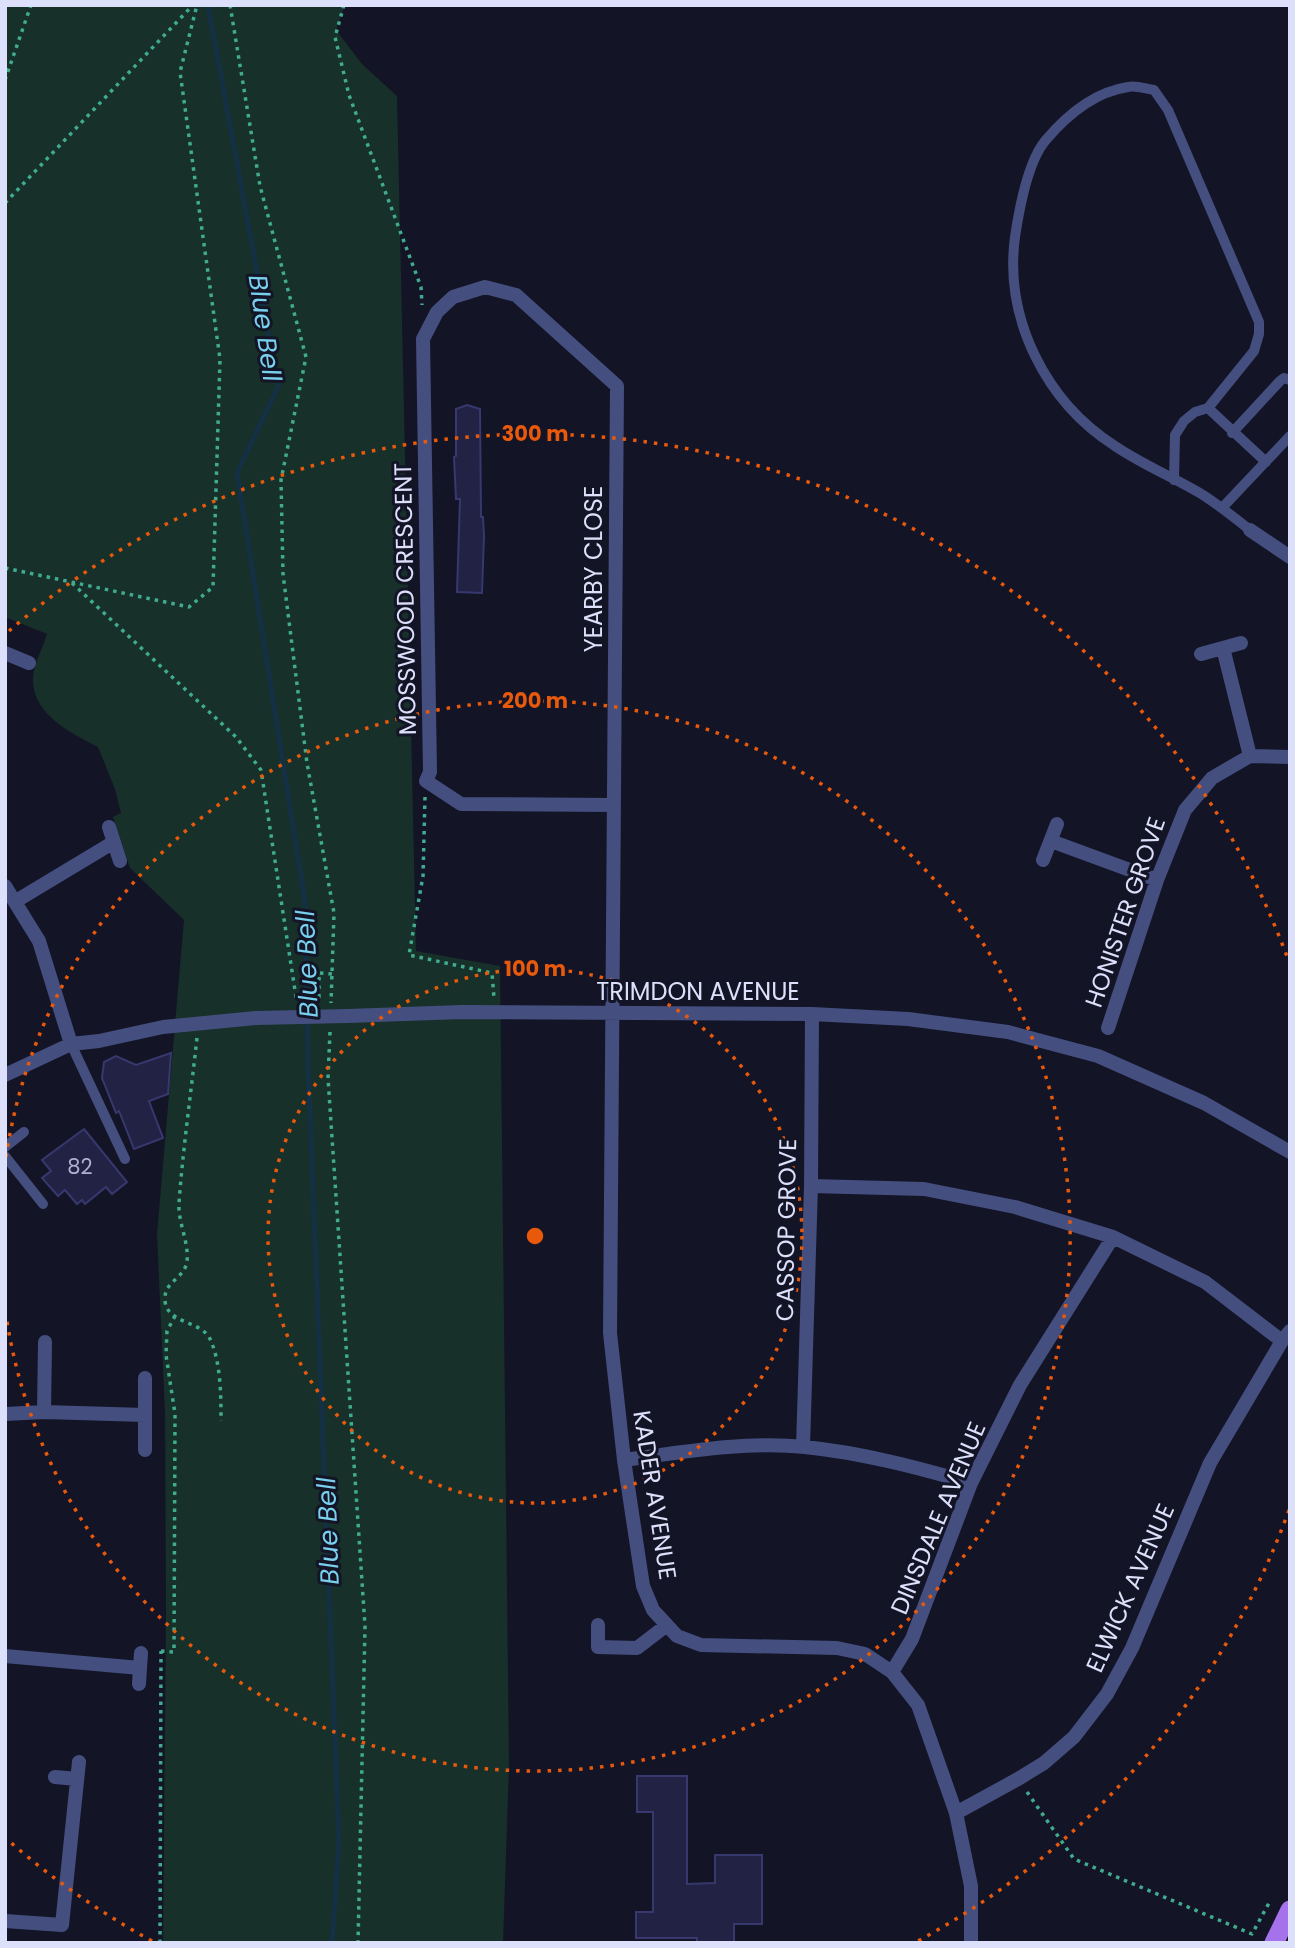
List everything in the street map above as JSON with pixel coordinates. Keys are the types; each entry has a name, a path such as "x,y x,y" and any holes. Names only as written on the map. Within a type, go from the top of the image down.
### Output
{"main road":[{"path":"1274,1943 1289,1912"}],"street":[{"name":"MOSSWOOD CRESCENT","path":"426,781 430,772 424,339 437,312 453,297 485,287 516,295"},
{"name":"YEARBY CLOSE","path":"516,295 617,386 612,1014"},
{"path":"1250,530 1290,556"},
{"path":"1201,653 1241,643"},
{"path":"1223,648 1250,756 1290,757"},
{"path":"5,653 29,663"},
{"name":"HONISTER GROVE","path":"1108,1028 1157,880 1185,810 1212,778 1250,756"},
{"path":"426,781 461,804 613,805"},
{"path":"1043,860 1057,824"},
{"path":"109,827 120,862"},
{"path":"1051,841 1157,880"},
{"path":"16,901 114,842"},
{"path":"5,886 40,941 71,1044"},
{"name":"TRIMDON AVENUE","path":"5,1075 71,1044 199,1022 256,1018 495,1013 812,1014 908,1019 1008,1032 1098,1056 1204,1103 1287,1145"},
{"name":"KADER AVENUE","path":"612,1014 610,1333 624,1460 643,1586 653,1611 677,1636 701,1645 837,1648 865,1654 892,1672 918,1705 956,1813 971,1886 971,1943"},
{"name":"CASSOP GROVE","path":"803,1447 811,1186 812,1014"},
{"path":"811,1186 924,1189 1015,1207 1113,1237 1205,1282 1286,1336"},
{"name":"DINSDALE AVENUE","path":"892,1672 912,1639 971,1483 1020,1385 1113,1237"},
{"name":"ELWICK AVENUE","path":"956,1813 1044,1763 1074,1737 1107,1694 1132,1648 1210,1463 1286,1336"},
{"path":"44,1412 45,1342"},
{"path":"145,1378 145,1450"},
{"path":"5,1414 44,1412 145,1415"},
{"path":"624,1460 720,1447 803,1447 892,1461 971,1483"},
{"path":"598,1625 598,1647 637,1648 667,1625"},
{"path":"139,1684 141,1653"},
{"path":"5,1656 140,1668"},
{"path":"5,1921 62,1925 79,1762"},
{"path":"55,1777 77,1779"}],"lane":[{"path":"1174,480 1175,435 1184,421 1195,412 1208,408 1254,351 1259,322 1168,110 1154,90 1130,86 1102,94 1063,120 1040,148 1017,219 1013,288 1019,317 1031,349 1047,377 1086,425 1114,446 1222,508 1250,530"},
{"path":"1232,433 1280,381 1284,378 1290,380"},
{"path":"1208,408 1266,462"},
{"path":"1222,508 1290,436"},
{"path":"71,1044 125,1159"},
{"path":"5,1147 24,1132"},
{"path":"5,1156 43,1205"}],"path":[{"path":"5,80 31,5"},
{"path":"5,203 195,5"},
{"path":"5,568 189,607 214,587 220,359 180,72 195,5"},
{"path":"230,5 260,186 306,357 281,480 283,574 307,763 334,913 331,1010"},
{"path":"344,5 335,37 337,49 349,96 421,287 424,339"},
{"path":"71,582 236,737 261,770 296,997 319,997 319,973 332,974"},
{"path":"426,781 423,876 409,955 492,973 495,1013"},
{"path":"199,1022 179,1205 187,1260 184,1272 168,1286 165,1293 167,1307 175,1316 202,1330 208,1337 219,1374 222,1421"},
{"path":"330,1024 328,1078 365,1626 358,1943"},
{"path":"141,1653 142,1648 174,1652 175,1414 166,1355 167,1331 175,1316"},
{"path":"160,1943 161,1651"},
{"path":"1018,1779 1074,1859 1252,1934 1269,1903 1289,1912"}],"green space":[{"path":"5,5 345,5 336,30 362,64 397,96 416,951 500,966 509,1765 503,1943 163,1943 165,1413 157,1234 184,920 130,868 113,817 121,813 115,789 98,747 55,721 39,702 33,677 47,634 5,617"}],"building":[{"path":"467,405 480,409 481,517 484,536 482,593 457,592 460,499 456,499 454,457 456,409"},
{"path":"171,1053 168,1094 149,1101 163,1138 134,1149 102,1078 104,1062 116,1056 136,1065"},
{"path":"84,1129 127,1182 112,1194 106,1187 85,1204 82,1200 77,1204 65,1190 58,1196 42,1178 51,1171 42,1160"},
{"path":"637,1776 687,1776 687,1884 715,1883 715,1855 762,1855 762,1924 734,1924 734,1943 697,1943 697,1938 636,1938 636,1912 653,1912 653,1812 637,1812"}],"waterway":[{"name":"Blue Bell","path":"208,5 278,387 237,473 305,902 308,1064 339,1842 332,1943"}]}
